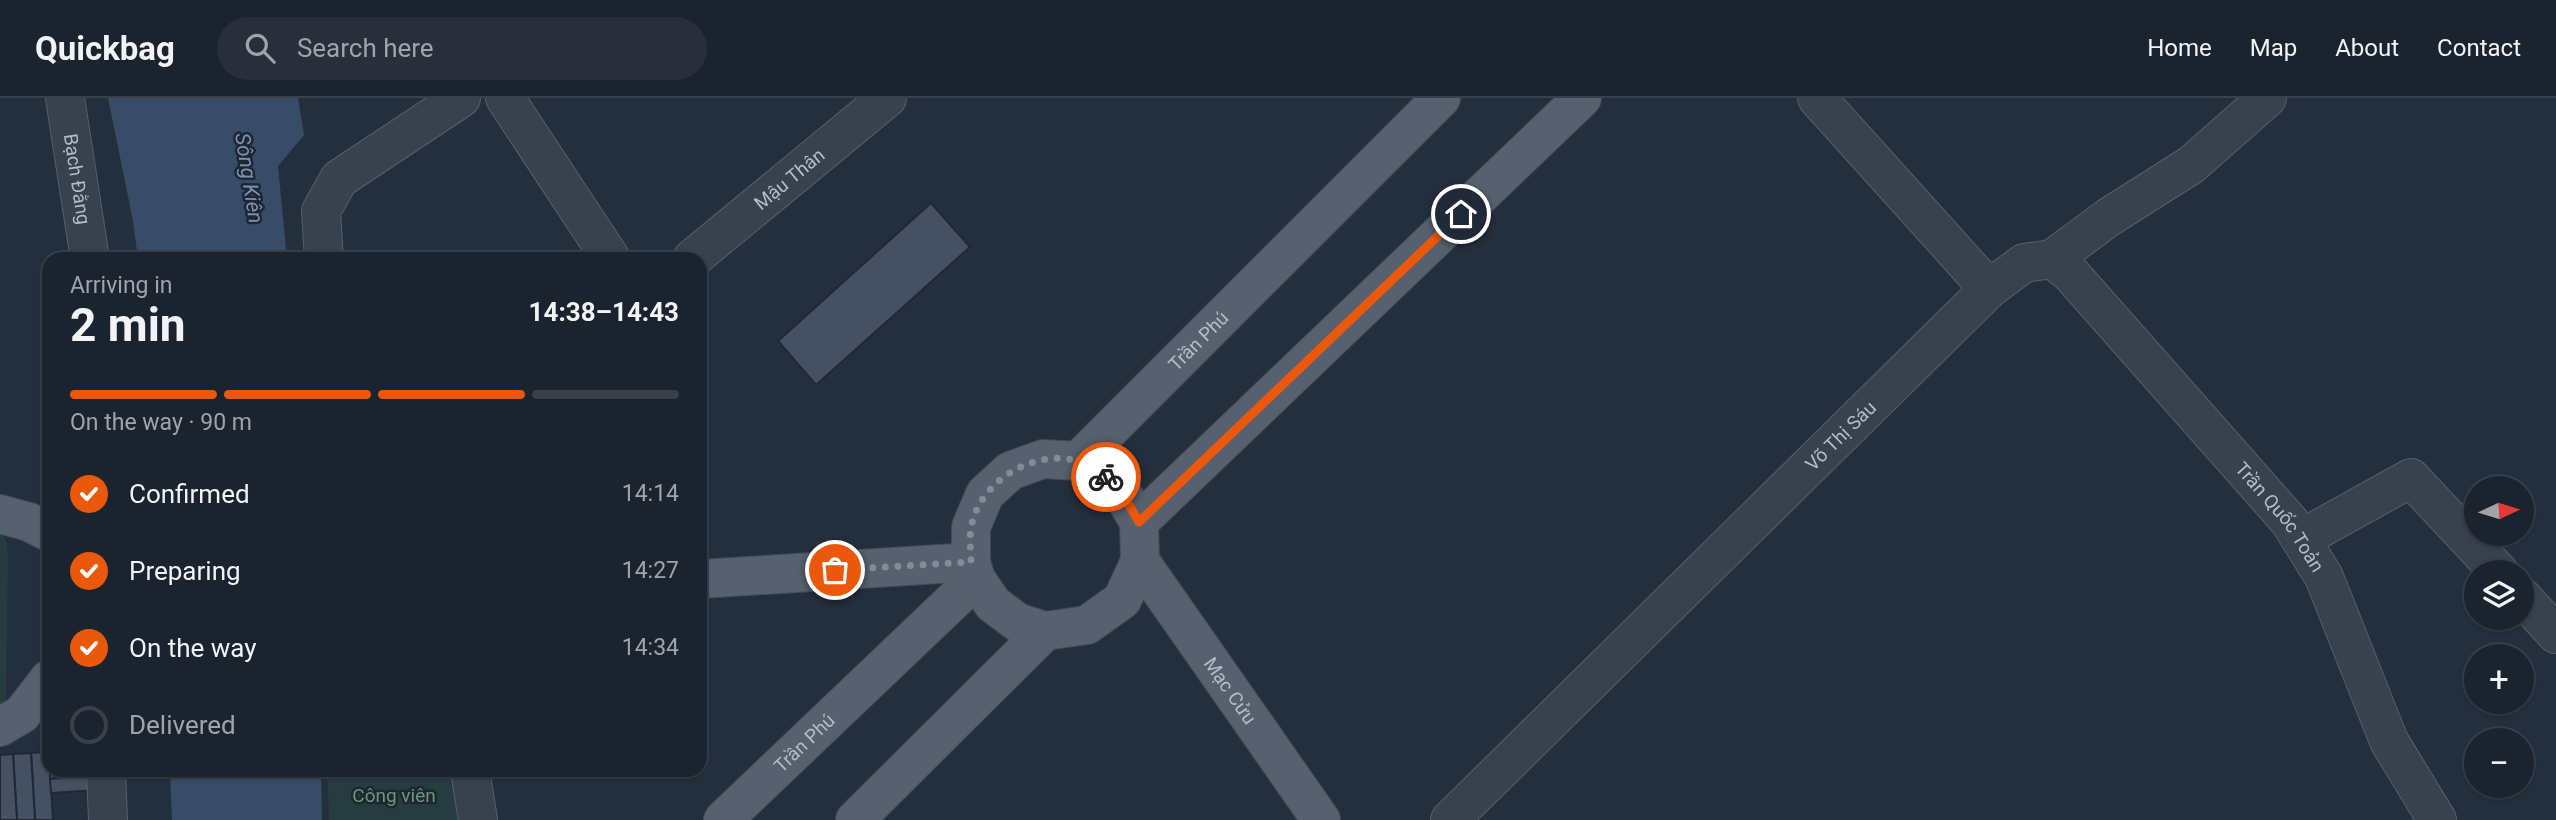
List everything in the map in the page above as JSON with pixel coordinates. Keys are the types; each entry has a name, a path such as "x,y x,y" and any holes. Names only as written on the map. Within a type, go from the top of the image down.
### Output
{"main road":[{"name":"Trần Phú","path":"1078,461 1441,98"},
{"path":"1139,522 1582,98"},
{"path":"1043,458 1078,461 1116,483 1139,522 1140,561 1122,600 1087,625 1045,631 1017,622 993,604 973,570 971,527 985,494 1010,471 1043,458"},
{"path":"0,514 42,528"},
{"name":"Mạc Cửu","path":"1140,561 1321,820"},
{"name":"Trần Phú","path":"723,820 973,570"},
{"path":"707,579 973,570"},
{"path":"855,820 1045,631"},
{"path":"0,727 22,714 42,688"}],"street":[{"name":"Bạch Đằng","path":"65,98 89,252"},
{"path":"324,252 321,211 339,179 461,98"},
{"path":"505,98 606,252"},
{"name":"Mậu Thân","path":"700,252 887,98"},
{"path":"1817,98 1989,289"},
{"name":"Võ Thị Sáu","path":"1450,820 1989,289 2024,263 2052,259 2109,216 2190,165 2267,98"},
{"name":"Trần Quốc Toản","path":"2052,259 2070,273 2290,522 2324,577 2389,741 2437,820"},
{"path":"2301,539 2411,478 2488,560"},
{"path":"2534,610 2556,634"},
{"path":"106,777 108,820"},
{"path":"471,777 478,820"}],"green space":[{"path":"0,529 7,543 8,560 6,699 0,711"},
{"name":"Công viên","path":"327,777 452,777 461,820 329,820"}],"water":[{"name":"Sông Kiên","path":"108,98 298,98 304,135 278,166 286,252 137,252"},
{"path":"170,777 321,777 322,820 172,820"}],"building":[{"path":"931,203 970,247 816,385 778,341"},
{"path":"42,752 42,777 50,777 53,820 35,820 31,753"},
{"path":"31,753 35,820 17,820 13,754"},
{"path":"13,754 17,820 0,820 0,755"},
{"path":"95,777 96,790 51,793 50,779"}],"way so far":[{"path":"835,570 971,562 971,527 985,494 1010,471 1043,458 1078,461 1106,477"}],"route":[{"path":"1106,477 1116,483 1139,522 1461,214"}]}
